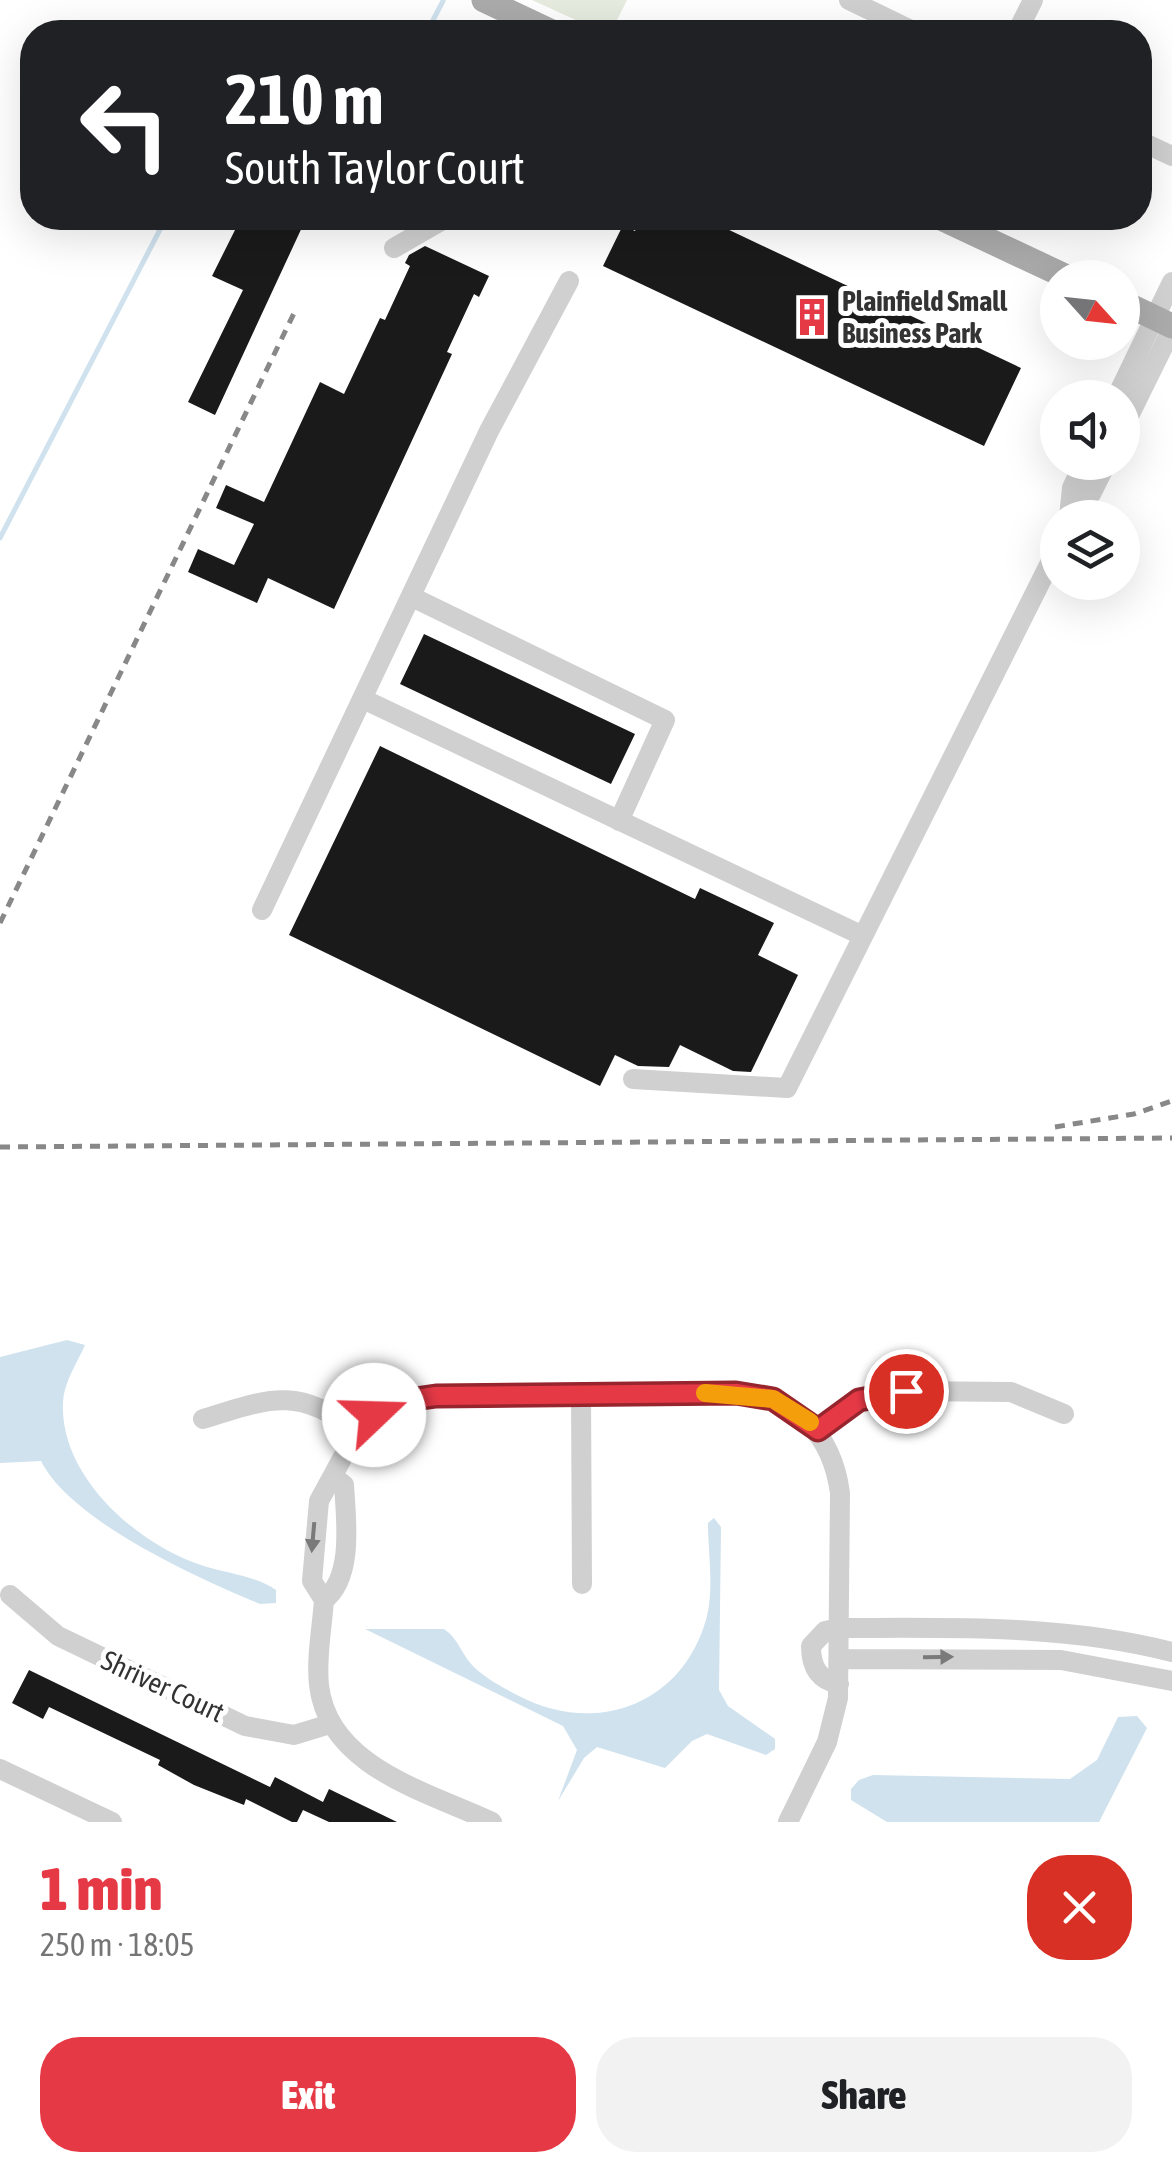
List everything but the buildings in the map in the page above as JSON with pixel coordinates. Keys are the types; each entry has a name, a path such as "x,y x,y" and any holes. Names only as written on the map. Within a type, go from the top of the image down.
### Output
{"main road":[{"path":"484,0 526,20"},
{"path":"967,230 1040,264"},
{"path":"1140,311 1166,324"}],"street":[{"path":"849,0 891,20"},
{"path":"394,248 425,230"},
{"path":"262,910 490,431 568,281"},
{"path":"1140,387 1166,324 1172,282"},
{"path":"1128,380 1166,324"},
{"path":"633,1079 787,1088 1040,584"},
{"path":"412,598 665,720 619,820"},
{"path":"364,700 864,936"},
{"path":"818,1430 859,1400 906,1391 1011,1392 1064,1414"},
{"path":"580,1394 582,1584"},
{"path":"492,1822 364,1759 330,1724 318,1682 324,1600 312,1581 313,1539 324,1484 335,1478 357,1431 386,1407 418,1397 756,1394 790,1408 818,1430 835,1465 840,1493 839,1684 826,1742 788,1822"},
{"path":"203,1419 276,1397 324,1408 357,1431"},
{"path":"324,1600 336,1592 344,1557 344,1485 335,1478"},
{"name":"Shriver Court","path":"10,1595 58,1636 244,1726 294,1735 330,1724"},
{"path":"839,1684 828,1682 815,1670 811,1646 825,1631 840,1628 1064,1633 1172,1652"},
{"path":"974,1628 976,1656"},
{"path":"1061,1660 1064,1633"},
{"path":"840,1658 976,1656 1061,1660 1171,1676"},
{"path":"0,1769 112,1822"}],"shaded area":[{"path":"532,0 627,0 617,20 576,20"}],"water":[{"path":"67,1340 85,1345 68,1380 63,1402 65,1430 89,1482 108,1505 154,1542 204,1566 267,1585 276,1590 276,1603 260,1604 139,1546 80,1505 57,1484 41,1461 0,1463 0,1357"},
{"path":"714,1518 721,1527 719,1690 728,1706 775,1739 775,1749 766,1755 707,1734 692,1741 665,1768 597,1747 584,1758 558,1801 577,1750 563,1726 365,1629 444,1629 482,1674 547,1707 576,1713 605,1712 633,1705 679,1672 695,1647 709,1605 708,1523"},
{"path":"1137,1716 1147,1728 1099,1822 887,1822 851,1800 851,1789 859,1780 873,1775 1070,1779 1097,1760 1118,1717"}],"waterway":[{"path":"433,20 443,1"},
{"path":"0,538 160,230"}],"railway":[{"path":"0,923 295,311"},
{"path":"1055,1127 1134,1114 1172,1101"},
{"path":"0,1147 1172,1138"}],"slow traffic":[{"path":"705,1393 756,1394 773,1399 810,1422"}],"place":[{"name":"Plainfield Small Business Park","path":"812,317"}],"route":[{"path":"374,1415 418,1397 736,1393 773,1399 806,1418 818,1430 859,1400 906,1391"}]}
